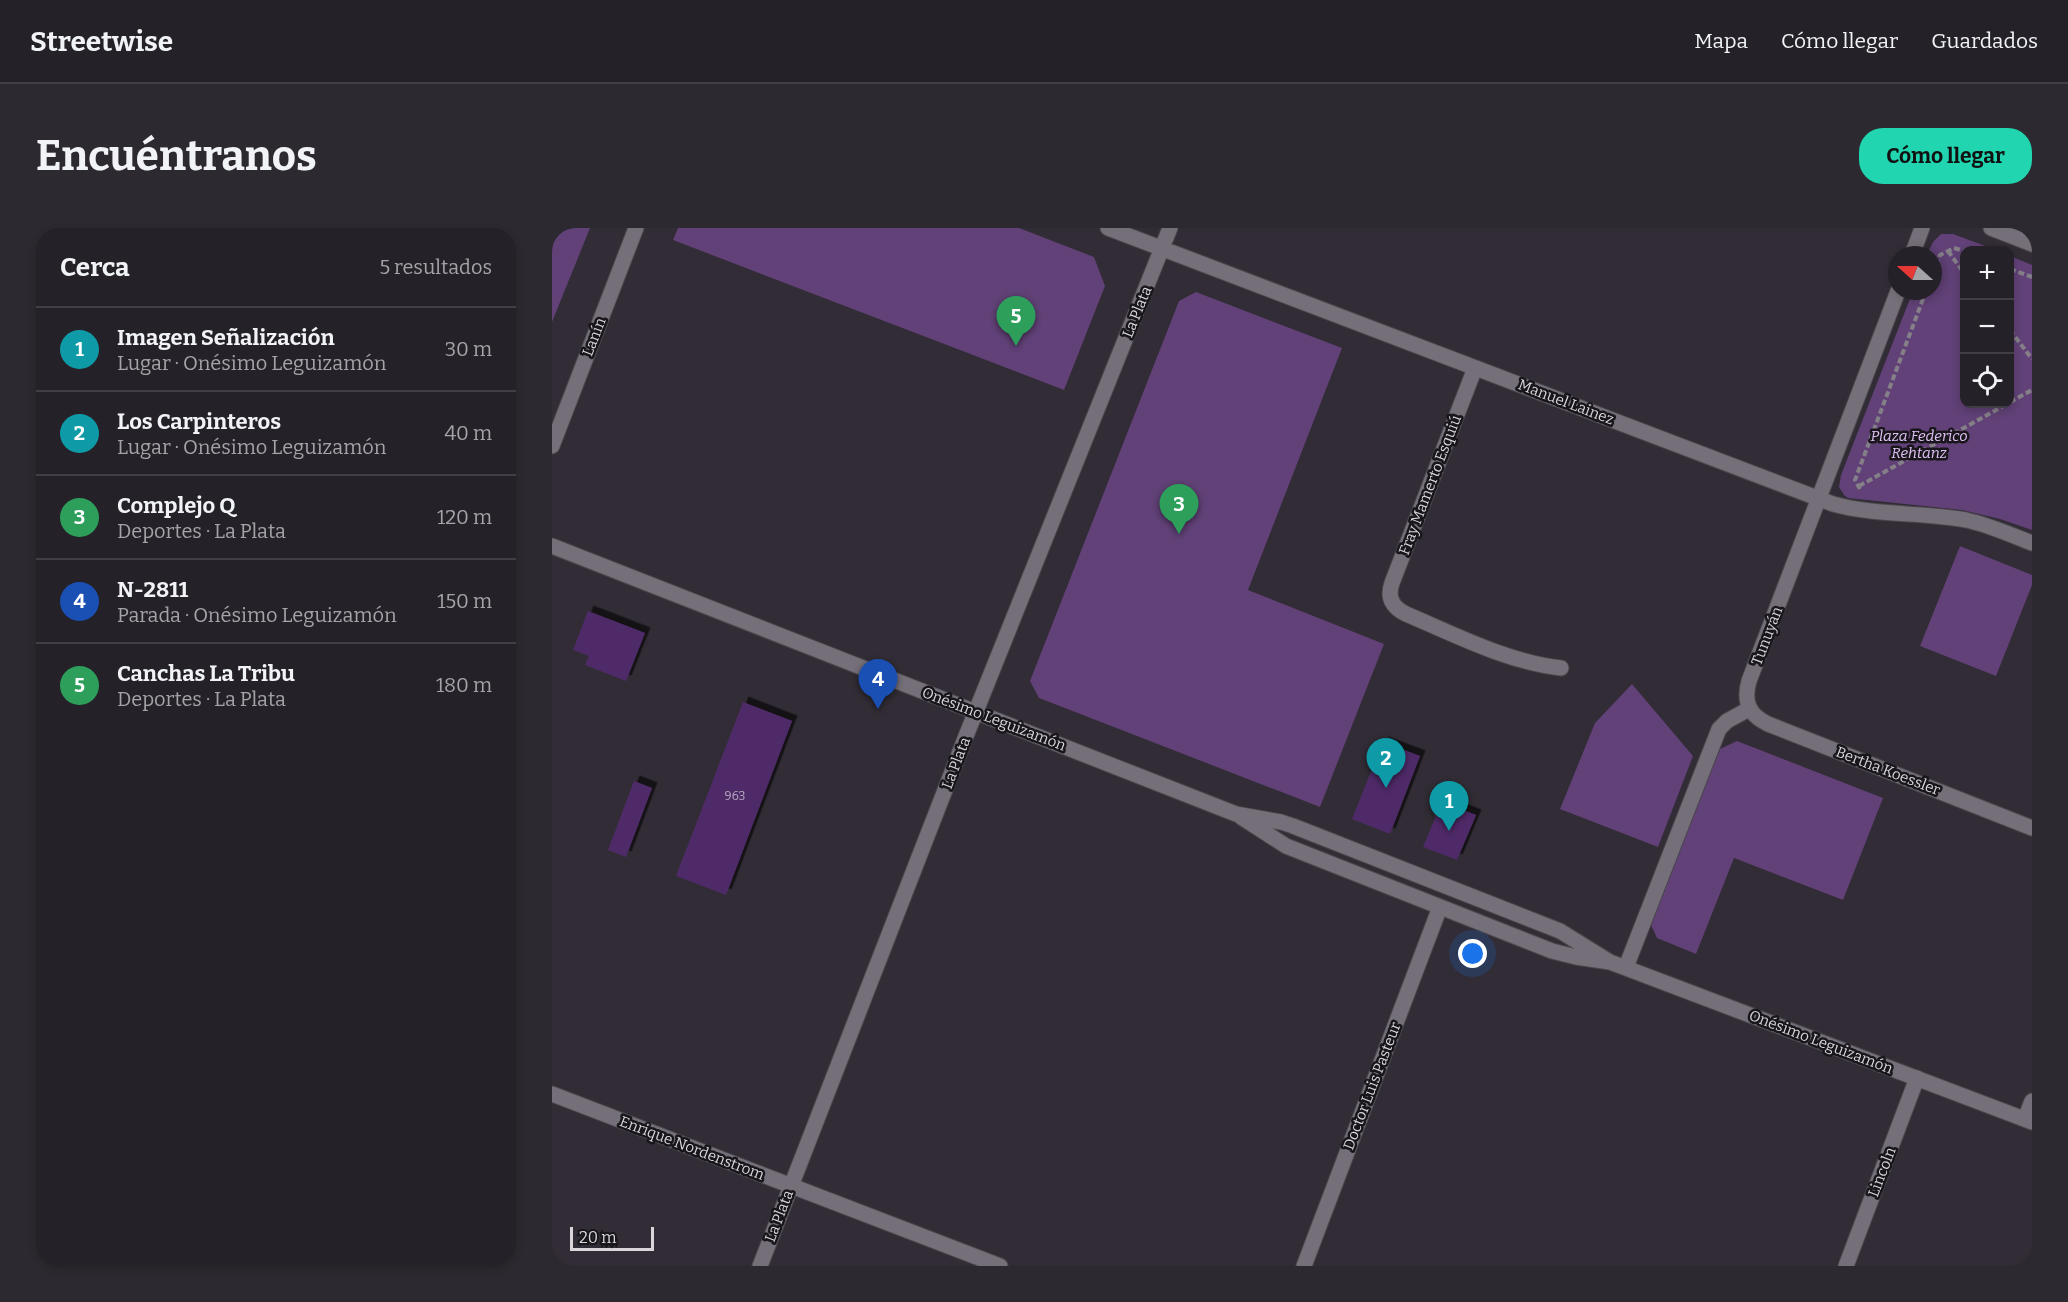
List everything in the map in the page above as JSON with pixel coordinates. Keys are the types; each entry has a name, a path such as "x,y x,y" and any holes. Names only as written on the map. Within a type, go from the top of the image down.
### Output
{"street":[{"name":"Lanín","path":"552,446 636,228"},
{"name":"Manuel Lainez","path":"1108,228 1819,499 1867,512 1967,520 1984,524 2032,543"},
{"name":"La Plata","path":"759,1266 976,712 1170,228"},
{"path":"1915,246 1922,228"},
{"path":"1991,228 2032,244"},
{"name":"Tunuyán","path":"1749,709 1746,691 1749,681 1895,300"},
{"name":"Fray Mamerto Esquiú","path":"1475,368 1392,583 1389,597 1391,603 1401,612 1515,659 1540,666 1561,668"},
{"name":"Onésimo Leguizamón","path":"552,546 1236,814 1286,846 1440,907 1564,955 1610,962 1626,967 2029,1121"},
{"path":"1626,967 1716,735 1722,725 1749,709"},
{"name":"Bertha Koessler","path":"1749,709 1753,716 1768,724 2032,828"},
{"name":"Onésimo Leguizamón","path":"1236,814 1293,826 1560,931 1610,962"},
{"name":"Doctor Luis Pasteur","path":"1304,1266 1440,907"},
{"name":"Lincoln","path":"1846,1266 1917,1078"},
{"name":"Enrique Nordenstrom","path":"552,1094 1000,1266"},
{"path":"2029,1121 2032,1101"}],"path":[{"path":"1942,254 1954,248 1960,250"},
{"path":"1948,251 1960,267"},
{"path":"2014,270 2032,277"},
{"path":"1862,492 1855,480 1923,300"},
{"path":"2014,335 2032,358"},
{"path":"2014,400 2032,390"},
{"path":"1858,486 1999,408"}],"green space":[{"path":"552,228 590,228 552,322"},
{"path":"678,228 1019,228 1094,257 1105,286 1064,390 673,240"},
{"name":"Plaza Federico Rehtanz","path":"1941,234 1953,234 1985,246 1960,246 1960,408 2014,408 2014,258 2032,265 2032,530 1962,510 1848,498 1839,487 1841,475 1909,300 1942,300 1942,246 1931,246"},
{"path":"1196,292 1342,348 1248,590 1384,644 1320,807 1039,698 1030,681 1179,301"},
{"path":"1960,546 2032,575 2032,585 1996,676 1920,646"},
{"path":"1632,684 1693,756 1658,847 1560,809 1595,723"},
{"path":"1737,741 1883,798 1843,900 1734,858 1696,954 1657,938 1651,925 1720,749"}],"building":[{"path":"588,611 645,633 626,681 585,665 589,656 573,650"},
{"path":"743,702 792,721 726,895 676,876"},
{"path":"1383,742 1420,756 1390,834 1352,819"},
{"path":"634,781 652,788 626,857 608,850"},
{"path":"1442,802 1476,815 1457,860 1423,847"}],"place":[{"name":"Canchas La Tribu","path":"1016,346"},
{"name":"Complejo Q","path":"1179,534"},
{"name":"N-2811","path":"878,709"},
{"name":"Los Carpinteros","path":"1386,788"},
{"name":"Imagen Señalización","path":"1449,831"}]}
